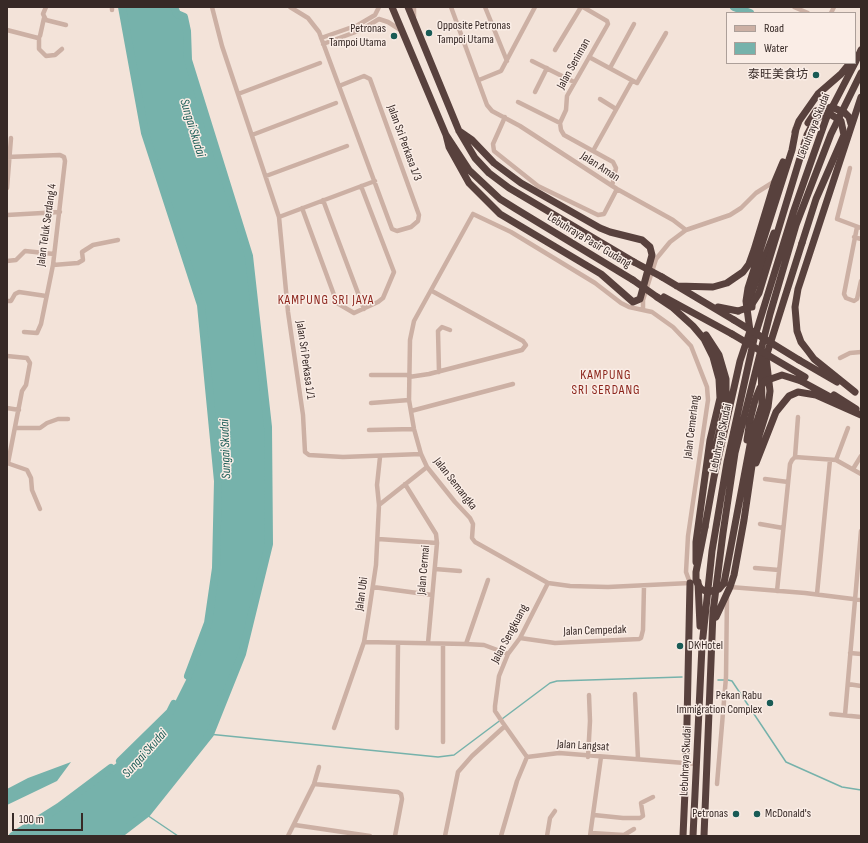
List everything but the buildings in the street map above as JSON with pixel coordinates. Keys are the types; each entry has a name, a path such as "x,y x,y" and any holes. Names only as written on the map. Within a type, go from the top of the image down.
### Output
{"highway":[{"name":"Lebuhraya Pasir Gudang","path":"392,7 446,135 469,170 500,199 630,279 657,295 732,334 803,379 861,413"},
{"name":"Lebuhraya Pasir Gudang","path":"408,7 459,131 475,158 489,173 503,184 858,394"},
{"name":"Lebuhraya Skudai","path":"856,61 861,50"},
{"path":"677,286 714,287 727,283 743,272 749,264 775,181 799,121 818,94 841,74 849,64"},
{"name":"Lebuhraya Skudai","path":"693,836 702,646 712,551 727,462 754,339 793,213 826,120 854,64"},
{"name":"Lebuhraya Skudai","path":"704,836 712,626 723,533 735,453 762,347 796,225 831,134 861,73"},
{"path":"798,289 861,97"},
{"path":"754,339 752,292 774,232 809,122 816,111 821,108 838,108 849,117 851,124 798,289 795,320 801,342 814,359 858,394"},
{"path":"703,301 730,310 738,311 750,307 759,293 807,136 815,120 822,116 830,114 841,121 844,135 816,199 766,358 770,391 768,407 754,452 752,474 738,555 730,587 712,626"},
{"path":"722,432 740,361 750,331 746,301 748,288 792,150 796,129"},
{"path":"446,135 449,147 469,183 500,214 601,274 633,302 640,299 652,255 650,247 642,240 600,228 527,187 494,163 472,140 459,131"},
{"path":"657,295 693,326 704,339 713,357 719,379 720,398 710,440 696,542 702,646"},
{"path":"672,307 688,317 702,330 719,355 726,379 726,405 722,432 696,572 696,581 701,589 708,592 719,589 724,583 751,440 762,405 762,347"},
{"path":"724,583 738,482 750,420 757,394 765,381 777,376 788,375 803,379"},
{"path":"752,474 776,412 789,396 798,392 807,392 861,413"},
{"path":"690,583 698,590"},
{"path":"683,836 686,716 689,684 690,583"}],"street":[{"path":"46,7 38,49 46,56 55,55 62,48"},
{"path":"212,7 238,94 280,217 374,181 315,25 308,18 290,7"},
{"path":"321,38 358,24 375,15 379,7"},
{"path":"414,7 415,24"},
{"path":"451,7 479,80 501,71 535,7"},
{"path":"485,7 507,61"},
{"path":"555,50 582,7"},
{"name":"Jalan Seniman","path":"560,123 566,110 567,96 608,22 582,7"},
{"path":"794,7 806,12"},
{"path":"44,18 46,20 66,25"},
{"path":"323,44 361,30 379,19 388,22 402,31"},
{"path":"610,68 634,24"},
{"path":"7,30 39,38"},
{"path":"588,57 632,81 637,82 666,33"},
{"path":"532,61 574,82"},
{"path":"238,94 320,63"},
{"path":"535,92 547,68"},
{"name":"Jalan Sri Perkasa 1/3","path":"339,86 364,76 370,79 419,216 418,221 410,227 394,231 374,181"},
{"name":"Jalan Aman","path":"479,80 487,106 492,111 504,117 617,190 673,220 686,230"},
{"path":"593,151 632,81"},
{"path":"600,99 616,109"},
{"path":"518,102 560,123 561,130 564,135 615,164 612,186"},
{"path":"252,135 336,103"},
{"path":"504,117 493,144 494,150 538,186 602,216 617,190"},
{"path":"7,188 11,138"},
{"path":"266,176 347,146"},
{"name":"Jalan Teluk Serdang 4","path":"9,157 60,155 64,157 60,212 53,265 39,332 34,334 24,332"},
{"path":"850,168 837,219 859,227 854,237 844,294 846,298 854,301 857,299 861,281"},
{"path":"643,309 643,300 656,259 670,242 686,230 730,215 741,208 756,193 775,181"},
{"path":"302,208 337,303 341,307 354,313 383,298 394,272 361,186"},
{"path":"324,200 364,309"},
{"path":"7,215 60,212"},
{"name":"Jalan Semangka","path":"473,214 432,291 414,321 410,340 409,400 414,429 421,454 427,467 470,518 473,524 472,538 475,542 548,583 570,586 644,586 671,583 690,583"},
{"name":"Jalan Cemerlang","path":"473,214 511,232 595,283 621,303 629,307 643,309 663,319 691,346 707,386 706,411 687,541 686,572 690,583"},
{"name":"Jalan Sri Perkasa 1/1","path":"280,217 288,312 303,415 305,452 309,455 335,457 380,457"},
{"path":"854,237 861,239"},
{"path":"53,265 78,263 82,260 82,252 93,245 118,240"},
{"path":"7,261 16,260 25,251 54,254"},
{"path":"371,375 409,376 439,372 522,350 526,345 523,341 432,291"},
{"path":"7,301 11,301 14,294 19,292 46,296"},
{"path":"439,372 438,331 442,327 450,330"},
{"path":"840,358 850,353 861,352"},
{"path":"7,356 27,358 29,360 26,385 22,391 7,463 27,470 31,478 32,490 40,509"},
{"path":"411,411 513,384"},
{"path":"371,403 409,400"},
{"path":"7,408 19,410"},
{"path":"777,591 788,482 794,458 798,417"},
{"path":"15,428 40,428 47,423 58,419 68,419"},
{"path":"817,594 833,460 848,428"},
{"path":"369,430 414,429"},
{"path":"380,457 421,454"},
{"path":"853,469 861,456"},
{"name":"Jalan Ubi","path":"334,728 364,642 373,587 378,538 379,505 377,485 380,457"},
{"path":"794,458 833,460 861,474"},
{"path":"379,505 427,467"},
{"path":"764,479 788,482"},
{"name":"Jalan Cermai","path":"405,484 436,534 437,543 428,643"},
{"path":"760,524 783,528"},
{"path":"845,715 861,531"},
{"path":"378,538 437,543"},
{"path":"755,568 779,570"},
{"path":"435,569 460,571"},
{"path":"466,644 488,580"},
{"name":"Jalan Sengkuang","path":"528,757 495,711 499,676 508,654 520,638 548,583"},
{"name":"Jalan Cempedak","path":"520,638 555,643 640,639 642,638 643,630 644,586"},
{"path":"373,587 432,595"},
{"path":"730,587 817,594 861,600"},
{"path":"717,784 726,677 727,594"},
{"path":"364,642 484,645 508,654"},
{"path":"397,728 398,644"},
{"path":"443,644 443,742"},
{"path":"850,653 861,654"},
{"path":"848,684 861,686"},
{"path":"635,694 638,759"},
{"path":"588,757 590,720 589,695"},
{"path":"831,714 861,717"},
{"path":"445,836 458,772 504,725"},
{"name":"Jalan Langsat","path":"528,757 559,753 588,757 638,759 697,764"},
{"path":"501,836 517,781 528,757"},
{"path":"601,757 591,835 624,835 634,829"},
{"path":"288,836 295,825 314,784 320,767"},
{"path":"314,784 398,792 401,794 402,799 394,836"},
{"path":"594,815 640,818 643,816 641,803 653,797"},
{"path":"547,836 550,818 555,811"},
{"path":"295,825 335,834 370,836"}],"water":[{"name":"Sungai Skudai","path":"122,7 174,7 177,14 184,17 187,31 188,60 249,256 268,427 269,544 242,654 210,734 147,813 117,836 13,836 59,807 127,755 170,712 191,670 208,623 216,568 218,481 201,305 145,133"},
{"path":"71,762 57,781 7,805 7,789 28,778"}],"waterway":[{"name":"Sungai Skudai","path":"122,7 145,133 201,305 218,481 216,568 208,623 188,676"},
{"path":"117,836 147,813 210,734 242,654 269,544 268,427 249,256 188,60 187,31 184,17 177,14 174,7"},
{"path":"734,7 747,12"},
{"path":"208,734 438,757 454,755 550,683 557,681 682,677"},
{"path":"718,680 724,680"},
{"path":"728,680 732,681 786,762 842,787 861,790"},
{"name":"Sungai Skudai","path":"120,761 170,712 174,704"},
{"path":"13,836 59,807 111,768"},
{"path":"144,813 178,836"}],"place":[{"name":"Opposite Petronas Tampoi Utama","path":"429,33"},
{"name":"Petronas Tampoi Utama","path":"394,36"},
{"name":"泰旺美食坊","path":"816,75"},
{"name":"DK Hotel","path":"680,646"},
{"name":"Pekan Rabu Immigration Complex","path":"770,703"},
{"name":"Petronas","path":"736,814"},
{"name":"McDonald's","path":"757,814"}],"district":[{"name":"KAMPUNG SRI JAYA","path":"326,301"},
{"name":"KAMPUNG SRI SERDANG","path":"606,384"}]}
